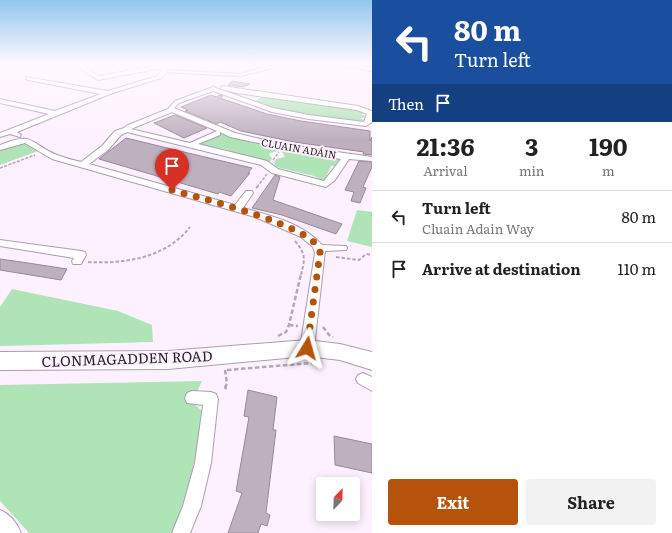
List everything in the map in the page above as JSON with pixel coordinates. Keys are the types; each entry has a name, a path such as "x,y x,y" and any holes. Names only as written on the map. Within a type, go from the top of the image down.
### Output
{"street":[{"path":"86,89 108,93"},
{"path":"0,135 56,112 121,89"},
{"path":"82,165 105,148 118,133 127,130 130,126 137,122 172,110 171,108 177,102 213,89 272,110 304,116 366,124 370,120 370,113 365,110 228,89"},
{"path":"248,102 260,95"},
{"path":"0,101 56,112"},
{"name":"CLUAIN ADÁIN","path":"127,130 191,145 268,166 275,171 326,184 330,182 339,165 345,159 344,156 282,146 224,132 172,110"},
{"path":"10,132 24,140 32,142 54,157 155,190 237,209 287,227 311,239 319,248 320,253 307,348"},
{"path":"191,145 217,133"},
{"path":"0,148 24,140"},
{"path":"344,156 372,159"},
{"path":"237,209 249,193"},
{"path":"0,243 81,254 77,261"},
{"path":"319,248 342,248"},
{"name":"CLONMAGADDEN ROAD","path":"0,361 168,360 307,348 340,352 372,361"},
{"path":"181,533 192,506 203,463 211,399 192,398"},
{"path":"0,519 12,533"}],"path":[{"path":"249,193 255,191 268,166 282,146"},
{"path":"0,168 38,155"},
{"path":"77,261 115,262 144,256 175,243 190,227"},
{"path":"289,325 305,258 301,248 293,239"},
{"path":"330,256 359,260 366,254 372,255"},
{"path":"323,321 322,328 329,335 335,338"},
{"path":"225,370 227,383 225,389"}],"green space":[{"path":"263,96 364,111 368,114 362,113 362,115 367,116 367,118 361,118 366,120 361,122 307,115 280,110 254,102"},
{"path":"221,134 280,148 278,151 270,153 269,155 272,158 270,162 200,144"},
{"path":"26,141 38,151 0,165 0,150"},
{"path":"284,148 341,158 335,166 331,166 326,177 328,179 326,180 276,167 274,163 276,159 285,157 282,152"},
{"path":"357,210 372,212 372,247 347,241"},
{"path":"12,289 118,311 152,325 153,342 0,346 0,307"},
{"path":"202,381 192,402 201,410 198,441 192,473 172,533 29,533 0,501 0,385"}],"building":[{"path":"211,95 217,97 219,95 223,96 220,98 267,114 301,121 370,131 370,141 372,137 372,155 363,154 364,152 294,142 241,131 220,122 217,124 185,111 188,110 181,107"},
{"path":"175,115 207,128 184,138 154,123"},
{"path":"126,138 252,168 248,173 250,173 231,196 219,192 218,194 99,159"},
{"path":"359,161 372,162 372,167 363,187 366,188 360,203 351,201 354,192 345,190"},
{"path":"275,175 280,177 273,200 342,224 336,234 282,215 252,208"},
{"path":"0,259 67,269 61,280 0,270"},
{"path":"248,390 277,397 273,430 276,430 266,513 270,515 267,526 261,524 258,533 228,533 242,493 236,491 249,417 244,416"},
{"path":"334,436 372,444 372,473 335,465"}],"route":[{"path":"172,190 258,216 287,227 315,242 320,250 320,253 307,348"}]}
